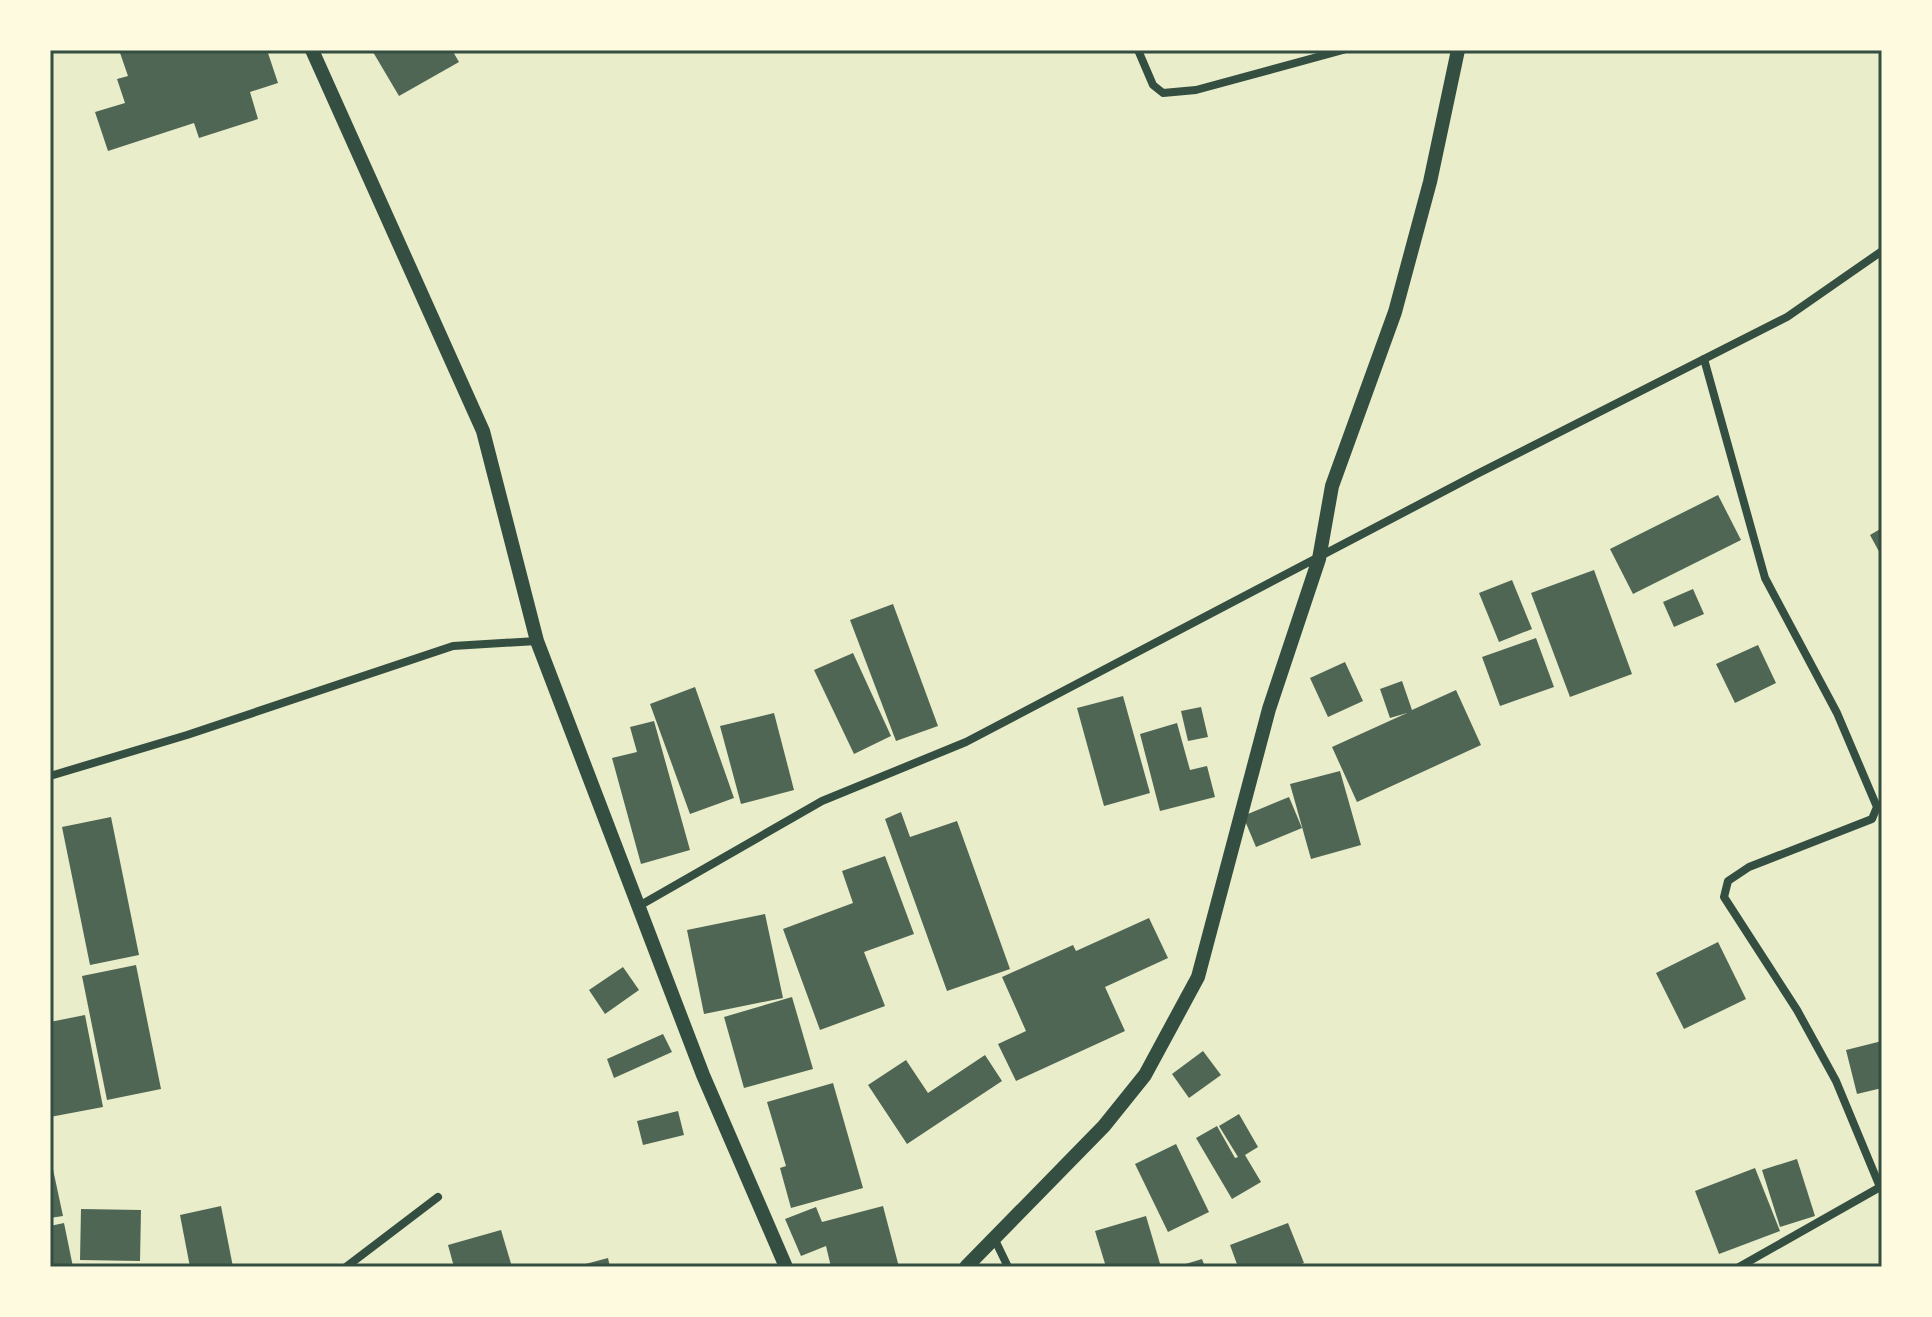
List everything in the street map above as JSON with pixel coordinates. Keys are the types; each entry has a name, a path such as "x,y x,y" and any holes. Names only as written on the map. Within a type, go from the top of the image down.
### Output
{"street":[{"path":"312,50 483,431 537,641 703,1075 786,1267"},
{"path":"1138,50 1153,85 1163,93 1196,90 1343,50"},
{"path":"966,1267 1104,1126 1145,1075 1198,977 1269,709 1319,559 1332,486 1399,298 1430,182 1458,50"},
{"path":"639,906 822,801 966,742 1787,317 1881,254"},
{"path":"1704,359 1765,578 1837,713 1877,807 1872,819 1749,867 1728,881 1724,897 1797,1010 1836,1081 1881,1186 1739,1267"},
{"path":"50,776 187,735 453,646 537,641"},
{"path":"346,1267 438,1197"},
{"path":"995,1240 1008,1267"}],"building":[{"path":"119,50 267,50 278,83 250,92 258,119 199,138 194,123 108,151 95,112 125,103 117,79 128,76"},
{"path":"452,50 459,62 399,96 373,52"},
{"path":"1718,495 1741,540 1633,594 1610,549"},
{"path":"1882,528 1882,557 1870,535"},
{"path":"1594,570 1632,674 1570,697 1531,593"},
{"path":"1512,580 1532,629 1499,642 1479,593"},
{"path":"1693,589 1704,614 1674,627 1663,602"},
{"path":"893,604 938,726 896,741 850,620"},
{"path":"1536,638 1554,687 1500,706 1482,657"},
{"path":"1758,645 1776,683 1735,703 1716,664"},
{"path":"853,653 891,736 854,754 814,670"},
{"path":"1345,662 1363,701 1328,717 1310,678"},
{"path":"1402,681 1412,710 1456,690 1481,745 1357,802 1332,747 1407,713 1390,718 1380,689"},
{"path":"695,687 734,798 690,814 650,704"},
{"path":"1123,696 1150,793 1104,806 1077,708"},
{"path":"1201,707 1208,737 1188,741 1181,711"},
{"path":"774,713 794,790 741,804 720,726"},
{"path":"654,721 690,850 641,864 612,758 637,752 630,727"},
{"path":"1177,723 1190,770 1207,766 1215,797 1160,811 1140,734"},
{"path":"1340,771 1361,845 1311,859 1290,784"},
{"path":"1289,797 1302,828 1256,847 1243,816"},
{"path":"901,812 910,837 957,821 1010,969 947,991 885,819"},
{"path":"111,817 139,955 90,965 62,827"},
{"path":"885,856 914,934 864,952 885,1006 820,1030 783,929 853,903 842,871"},
{"path":"765,914 783,998 704,1014 687,930"},
{"path":"1149,918 1168,958 1105,987 1125,1031 1016,1081 998,1044 1026,1031 1002,977 1073,945 1076,951"},
{"path":"1718,942 1746,999 1684,1029 1656,973"},
{"path":"136,965 161,1089 107,1100 82,976"},
{"path":"623,967 639,990 605,1014 589,990"},
{"path":"792,997 813,1069 744,1088 724,1017"},
{"path":"85,1015 103,1107 50,1117 50,1022"},
{"path":"663,1034 672,1052 614,1078 607,1059"},
{"path":"1882,1041 1882,1088 1857,1094 1846,1050"},
{"path":"1203,1051 1221,1075 1189,1098 1172,1074"},
{"path":"985,1055 1002,1081 907,1144 868,1085 906,1060 928,1093"},
{"path":"833,1083 863,1188 791,1208 780,1168 786,1166 767,1102"},
{"path":"678,1111 684,1135 643,1145 637,1121"},
{"path":"1239,1114 1258,1147 1245,1155 1261,1182 1232,1199 1196,1138 1217,1126 1235,1158 1238,1157 1219,1126"},
{"path":"1176,1144 1209,1212 1168,1232 1135,1164"},
{"path":"1797,1159 1815,1216 1780,1227 1762,1170"},
{"path":"50,1161 63,1216 50,1218"},
{"path":"1755,1168 1780,1231 1719,1254 1695,1191"},
{"path":"221,1206 233,1267 190,1267 180,1215"},
{"path":"883,1206 899,1267 831,1267 826,1246 801,1256 785,1219 816,1207 822,1222"},
{"path":"81,1209 141,1210 140,1261 80,1260"},
{"path":"1146,1216 1161,1267 1106,1267 1095,1231"},
{"path":"64,1223 73,1267 50,1267 50,1226"},
{"path":"1288,1223 1304,1263 1293,1267 1238,1267 1230,1245"},
{"path":"501,1230 512,1267 454,1267 448,1245"},
{"path":"608,1258 610,1267 578,1267 578,1266"},
{"path":"1202,1259 1205,1267 1179,1267 1179,1266"}]}
